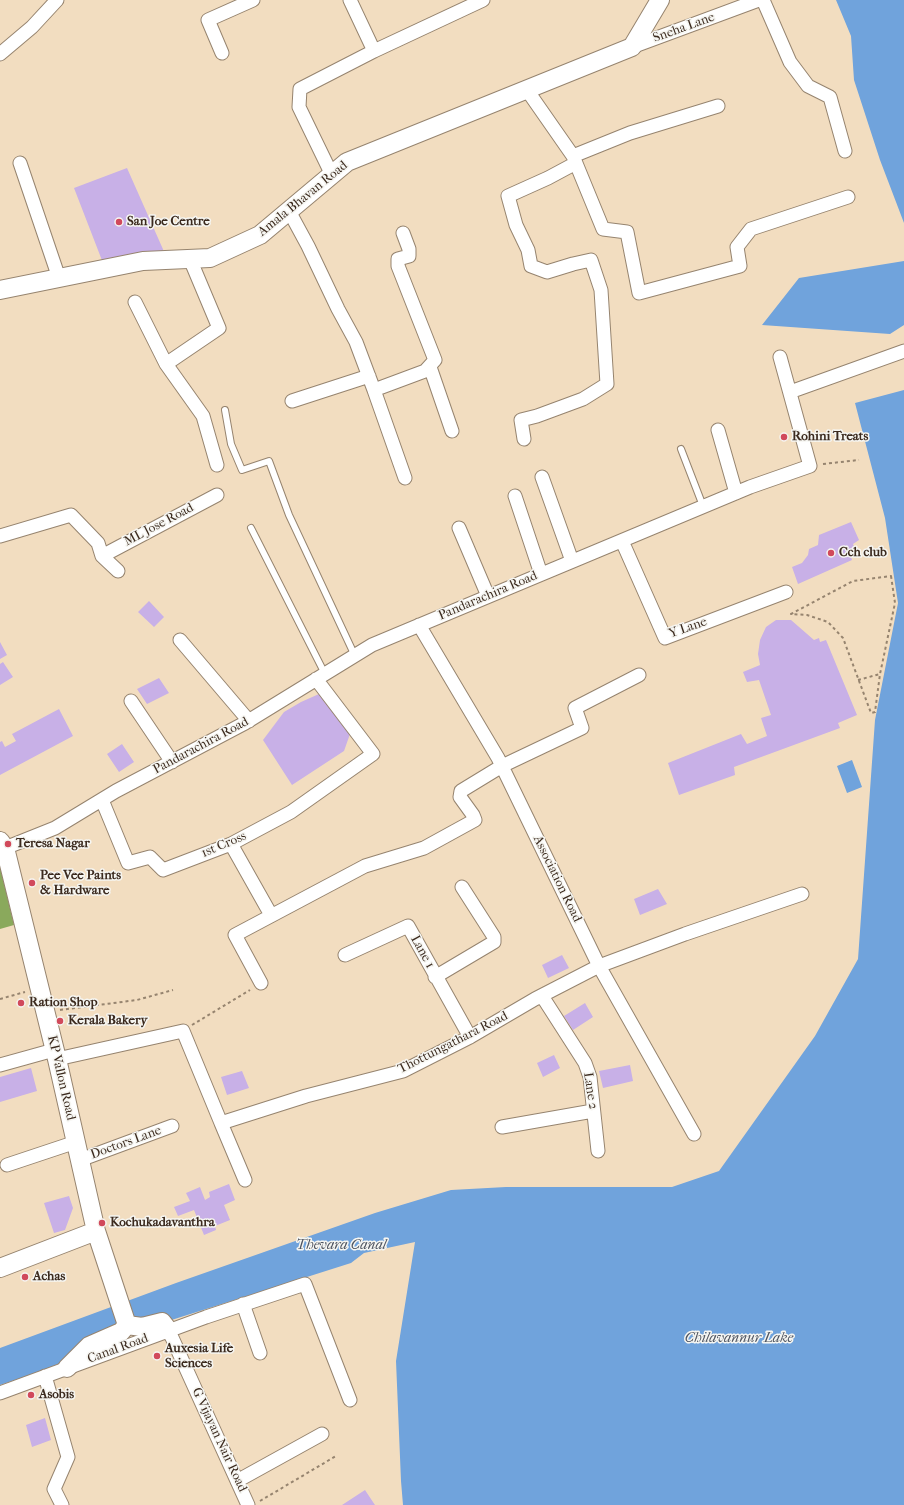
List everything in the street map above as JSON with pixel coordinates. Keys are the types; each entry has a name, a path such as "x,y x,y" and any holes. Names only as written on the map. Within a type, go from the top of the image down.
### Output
{"street":[{"path":"0,54 32,27 57,0"},
{"path":"222,53 208,20 253,0"},
{"path":"350,0 374,50"},
{"path":"332,175 298,107 300,89 374,50 483,0"},
{"path":"632,47 660,0"},
{"name":"Sneha Lane","path":"632,47 759,0"},
{"path":"764,0 790,62 808,86 830,97 845,151"},
{"name":"Amala Bhavan Road","path":"0,290 143,262 210,258 260,235 347,162 632,47"},
{"path":"527,90 574,159 603,229 627,232 639,293 740,266 737,247 751,229 848,198"},
{"path":"524,439 520,420 537,416 583,399 607,384 601,290 591,260 546,272 531,266 528,250 516,226 508,196 548,178 574,159 630,133 718,106"},
{"path":"20,163 59,278"},
{"path":"289,211 356,342 405,478"},
{"path":"374,390 425,371 435,360 398,266 398,259 409,256 409,249 403,233"},
{"path":"166,364 219,328 190,259"},
{"path":"135,302 166,364 203,416 217,465"},
{"path":"790,392 904,352"},
{"path":"780,357 810,466"},
{"path":"430,367 452,431"},
{"path":"292,401 369,376"},
{"path":"718,430 736,493"},
{"name":"Pandarachira Road","path":"3,844 55,828 102,800 249,721 372,645 703,506 810,466"},
{"path":"542,477 572,561"},
{"name":"ML Jose Road","path":"102,556 217,494"},
{"path":"515,496 541,574"},
{"path":"0,536 71,515 98,543 102,556 118,571"},
{"path":"459,528 488,596"},
{"name":"Y Lane","path":"622,541 665,638 786,592"},
{"name":"Association Road","path":"419,626 502,766 599,966 694,1134"},
{"path":"180,640 249,721"},
{"path":"261,983 235,935 365,866 424,848 475,820 460,797 461,791 502,766 582,728 575,708 639,675"},
{"name":"1st Cross","path":"102,800 128,862 150,857 162,870 231,844 291,812 373,754 321,677"},
{"path":"131,701 172,762"},
{"name":"KP Vallon Road","path":"3,844 56,1054 96,1231 126,1325"},
{"path":"231,844 271,915"},
{"path":"435,977 494,942 494,937 462,887"},
{"name":"Thottungathara Road","path":"221,1123 306,1096 403,1071 470,1037 542,996 599,966 685,934 802,894"},
{"name":"Lane 1","path":"345,955 408,926 435,977 470,1037"},
{"name":"Lane 2","path":"542,996 585,1063 590,1077 598,1151"},
{"path":"0,1065 183,1030 245,1180"},
{"path":"502,1127 593,1110"},
{"name":"Doctors Lane","path":"80,1160 172,1126"},
{"path":"7,1165 76,1142"},
{"path":"0,1268 96,1231"},
{"name":"Canal Road","path":"0,1393 133,1343 305,1284 350,1400"},
{"path":"243,1304 260,1353"},
{"path":"67,1368 89,1346 122,1332 126,1325 142,1327 162,1322 169,1331"},
{"name":"G Vijayan Nair Road","path":"169,1331 237,1481 254,1503"},
{"path":"45,1376 68,1457 54,1489 62,1505"},
{"path":"237,1481 322,1434"}],"lane":[{"path":"225,410 231,444 242,470 269,461 289,515 355,656"},
{"path":"681,449 703,506"},
{"path":"250,528 321,677"}],"path":[{"path":"810,466 859,460"},
{"path":"891,576 895,603 880,674 874,712 871,713 858,680 842,638 828,622 807,615 791,614 853,581 891,576"},
{"path":"858,680 880,674"},
{"path":"183,1030 261,983"},
{"path":"0,999 40,988"},
{"path":"45,1012 137,1000 173,990"},
{"path":"254,1503 336,1456"}],"green space":[{"path":"0,867 14,925 0,929"}],"water":[{"path":"836,0 904,0 904,223 880,160 854,80 851,36"},
{"path":"904,261 904,325 890,334 762,325 799,278"},
{"name":"Chilavannur Lake","path":"904,390 904,1505 403,1505 396,1361 415,1242 364,1253 351,1263 118,1337 42,1371 0,1385 0,1348 176,1283 375,1213 451,1190 506,1187 672,1187 719,1171 815,1036 858,959 875,720 898,603 885,518 855,403"},
{"path":"852,760 862,787 847,793 837,766"}],"building":[{"name":"San Joe Centre","path":"127,168 166,256 103,263 74,188"},
{"name":"Cch club","path":"851,522 859,540 853,544 856,552 850,554 852,560 798,584 792,567 802,563 808,555 809,549 818,545 819,535"},
{"path":"149,601 164,617 154,627 138,612"},
{"path":"776,620 791,620 814,640 819,638 820,642 826,640 857,715 838,723 840,728 734,767 735,775 679,795 668,763 741,734 747,744 767,736 761,718 771,715 759,680 747,682 743,672 760,665 758,654 760,640 766,627"},
{"path":"0,642 7,655 0,659"},
{"path":"3,662 13,677 0,685 0,664"},
{"path":"159,678 169,693 147,704 137,689"},
{"path":"319,694 350,734 344,751 292,785 263,740 284,712"},
{"path":"59,709 73,736 0,775 0,742 2,741 5,747 16,741 12,734"},
{"path":"122,744 134,762 119,772 107,754"},
{"path":"658,889 667,904 640,915 634,899"},
{"path":"562,955 569,968 548,978 542,965"},
{"path":"585,1003 593,1017 573,1030 564,1016"},
{"path":"554,1055 560,1068 543,1077 537,1063"},
{"path":"630,1065 633,1081 603,1088 599,1071"},
{"path":"31,1068 37,1091 0,1102 0,1077"},
{"path":"242,1071 249,1088 227,1095 221,1077"},
{"path":"229,1184 235,1200 224,1205 230,1220 215,1226 216,1230 204,1235 194,1210 178,1216 174,1207 190,1201 186,1193 200,1187 205,1200 210,1197 209,1192"},
{"path":"69,1196 73,1208 65,1230 54,1233 44,1203"},
{"path":"45,1418 51,1440 32,1447 26,1425"},
{"path":"365,1490 375,1505 342,1505"}],"place":[{"name":"San Joe Centre","path":"119,222"},
{"name":"Rohini Treats","path":"784,437"},
{"name":"Cch club","path":"831,553"},
{"name":"Teresa Nagar","path":"8,844"},
{"name":"Pee Vee Paints & Hardware","path":"32,883"},
{"name":"Ration Shop","path":"21,1003"},
{"name":"Kerala Bakery","path":"60,1021"},
{"name":"Kochukadavanthra","path":"102,1223"},
{"name":"Achas","path":"25,1277"},
{"name":"Auxesia Life Sciences","path":"157,1356"},
{"name":"Asobis","path":"31,1395"}],"water label":[{"name":"Thevara Canal","path":"341,1246"}]}
